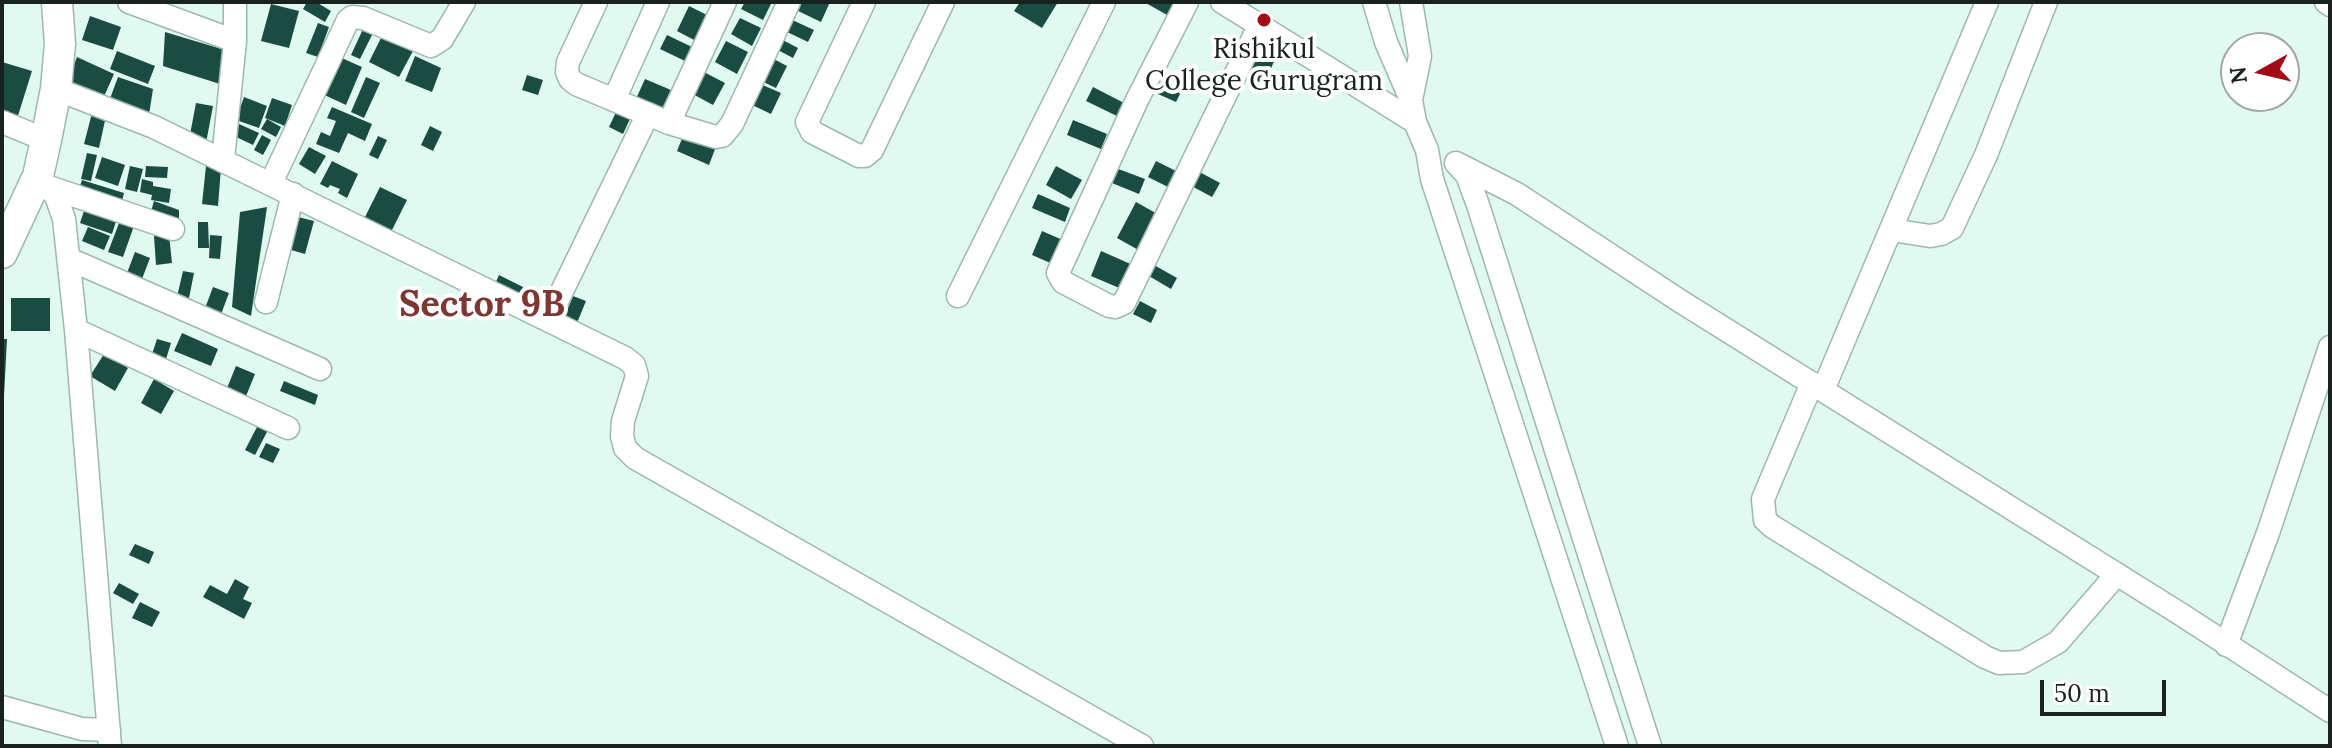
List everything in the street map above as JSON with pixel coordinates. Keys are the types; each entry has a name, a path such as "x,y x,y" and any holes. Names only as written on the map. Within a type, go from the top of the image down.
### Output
{"main road":[{"path":"2,253 10,220 42,181 60,44 57,2"}],"street":[{"path":"129,2 235,41"},
{"path":"223,159 235,41 235,2"},
{"path":"271,183 348,20 357,16 431,46 442,39 464,2"},
{"path":"596,2 568,62 567,72 576,84 710,137 722,136 728,130 789,2"},
{"path":"614,100 658,2"},
{"path":"548,320 725,2"},
{"path":"864,2 807,122 812,132 859,156 865,156 872,150 943,2"},
{"path":"958,296 1104,2"},
{"path":"1187,2 1137,100 1058,273 1063,282 1109,306 1124,303 1260,24"},
{"path":"1222,2 1415,122"},
{"path":"1374,2 1391,57 1411,100 1415,122 1427,150 1432,179 1617,746"},
{"path":"1411,2 1420,56 1411,100"},
{"path":"1987,2 1892,230 1763,499 1765,520 1999,663 2023,662 2058,642 2117,574"},
{"path":"1892,230 1930,236 1952,228 1986,155 2046,2"},
{"path":"56,89 154,127 223,159 625,358 634,365 637,376 623,421 622,436 625,448 635,458 1142,746"},
{"path":"2,122 46,140"},
{"path":"1427,150 1517,194 2330,711"},
{"path":"1456,163 1467,175 1478,205 1650,746"},
{"path":"42,181 173,229"},
{"path":"2,707 110,738 69,259 64,219 56,196 42,181"},
{"path":"266,302 293,194"},
{"path":"69,259 320,369"},
{"path":"76,330 288,428"},
{"path":"2226,645 2268,533 2330,347"}],"building":[{"path":"307,2 316,2 331,11 325,22 303,9"},
{"path":"745,2 772,2 763,20 741,9"},
{"path":"798,2 830,2 821,22 794,9"},
{"path":"1020,2 1058,2 1042,28 1014,11"},
{"path":"1144,2 1177,2 1169,16"},
{"path":"271,4 299,11 289,48 261,41"},
{"path":"689,6 709,16 696,41 677,31"},
{"path":"90,16 121,27 113,50 82,40"},
{"path":"740,18 761,28 752,46 731,34"},
{"path":"788,18 814,30 808,42 783,30"},
{"path":"318,23 329,27 318,57 306,53"},
{"path":"363,29 373,33 360,59 351,55"},
{"path":"165,32 225,50 220,84 163,66"},
{"path":"667,35 692,47 685,61 660,49"},
{"path":"382,36 413,51 399,77 369,62"},
{"path":"779,38 798,48 793,58 774,48"},
{"path":"726,41 748,52 737,74 715,62"},
{"path":"1260,49 1276,57 1264,84 1248,77"},
{"path":"117,51 155,66 148,84 110,69"},
{"path":"335,55 362,67 346,105 318,92"},
{"path":"415,56 441,68 432,92 405,81"},
{"path":"768,56 787,66 776,88 757,79"},
{"path":"77,57 114,74 102,101 66,86"},
{"path":"2,62 32,71 16,122 2,117"},
{"path":"700,70 725,83 713,105 689,92"},
{"path":"527,75 543,80 538,95 522,90"},
{"path":"118,77 153,89 148,121 108,104"},
{"path":"366,77 380,83 364,118 351,112"},
{"path":"645,79 671,90 660,113 635,101"},
{"path":"1154,79 1181,92 1176,102 1149,90"},
{"path":"758,83 781,93 771,114 748,103"},
{"path":"1093,87 1128,105 1121,118 1086,101"},
{"path":"244,97 267,106 259,128 236,120"},
{"path":"272,98 292,105 285,126 265,118"},
{"path":"196,103 213,106 206,143 189,140"},
{"path":"332,107 372,124 365,141 348,133 339,153 316,144 321,132 330,136 336,121 327,118"},
{"path":"616,112 630,119 623,134 609,127"},
{"path":"92,113 106,116 99,148 84,144"},
{"path":"267,119 281,127 276,137 261,129"},
{"path":"1073,120 1107,134 1101,149 1067,135"},
{"path":"239,124 259,133 253,145 234,136"},
{"path":"430,126 442,132 433,151 421,145"},
{"path":"685,131 717,144 709,165 677,151"},
{"path":"262,135 271,140 263,155 254,150"},
{"path":"378,136 387,140 378,159 369,155"},
{"path":"309,147 326,156 315,174 299,164"},
{"path":"87,153 97,155 91,181 81,179"},
{"path":"102,157 125,165 118,186 95,178"},
{"path":"332,161 358,174 347,198 338,193 340,189 320,184"},
{"path":"1156,161 1182,174 1174,190 1148,177"},
{"path":"130,166 143,169 137,192 125,189"},
{"path":"146,166 168,167 167,178 145,177"},
{"path":"206,166 221,168 218,206 202,204"},
{"path":"1056,166 1082,180 1071,199 1046,185"},
{"path":"1113,167 1145,179 1139,194 1107,181"},
{"path":"1194,169 1220,183 1212,197 1186,183"},
{"path":"142,179 153,182 153,186 171,189 169,203 151,200 152,195 140,192"},
{"path":"82,180 124,193 120,209 77,195"},
{"path":"380,187 407,200 391,232 364,219"},
{"path":"1038,194 1070,208 1065,222 1032,208"},
{"path":"154,201 179,210 179,227 149,218"},
{"path":"87,202 119,212 112,234 80,223"},
{"path":"1136,202 1161,216 1142,252 1117,238"},
{"path":"267,207 251,316 232,307 240,212"},
{"path":"290,215 314,221 305,254 281,247"},
{"path":"121,218 135,223 123,257 108,252"},
{"path":"198,222 208,222 209,248 198,248"},
{"path":"88,227 110,236 104,250 82,241"},
{"path":"1042,231 1065,241 1055,265 1032,255"},
{"path":"169,235 172,263 156,265 154,236"},
{"path":"210,235 222,236 220,259 209,258"},
{"path":"1101,251 1135,266 1124,290 1091,276"},
{"path":"135,252 150,258 142,279 127,273"},
{"path":"1154,265 1177,278 1171,289 1149,276"},
{"path":"183,271 194,273 188,303 176,301"},
{"path":"499,275 523,287 516,302 492,291"},
{"path":"213,287 229,293 220,317 204,311"},
{"path":"573,296 586,301 577,323 564,318"},
{"path":"11,298 50,298 50,331 11,331"},
{"path":"1140,301 1157,310 1151,323 1133,314"},
{"path":"182,333 218,349 211,366 174,351"},
{"path":"2,339 7,339 4,396 2,396"},
{"path":"157,339 171,343 166,359 152,354"},
{"path":"104,354 128,368 115,391 90,376"},
{"path":"236,366 255,374 244,401 225,393"},
{"path":"154,379 174,391 161,414 141,403"},
{"path":"284,381 318,395 315,405 280,391"},
{"path":"258,425 268,430 255,455 245,450"},
{"path":"266,443 280,449 273,463 259,457"},
{"path":"135,544 154,552 149,564 129,555"},
{"path":"235,579 249,587 243,599 252,603 244,619 203,597 210,585 227,594"},
{"path":"119,583 139,594 133,604 113,593"},
{"path":"140,602 160,612 152,627 132,618"}],"place":[{"name":"Rishikul College Gurugram","path":"1264,20"}],"district":[{"name":"Sector 9B","path":"482,306"}]}
